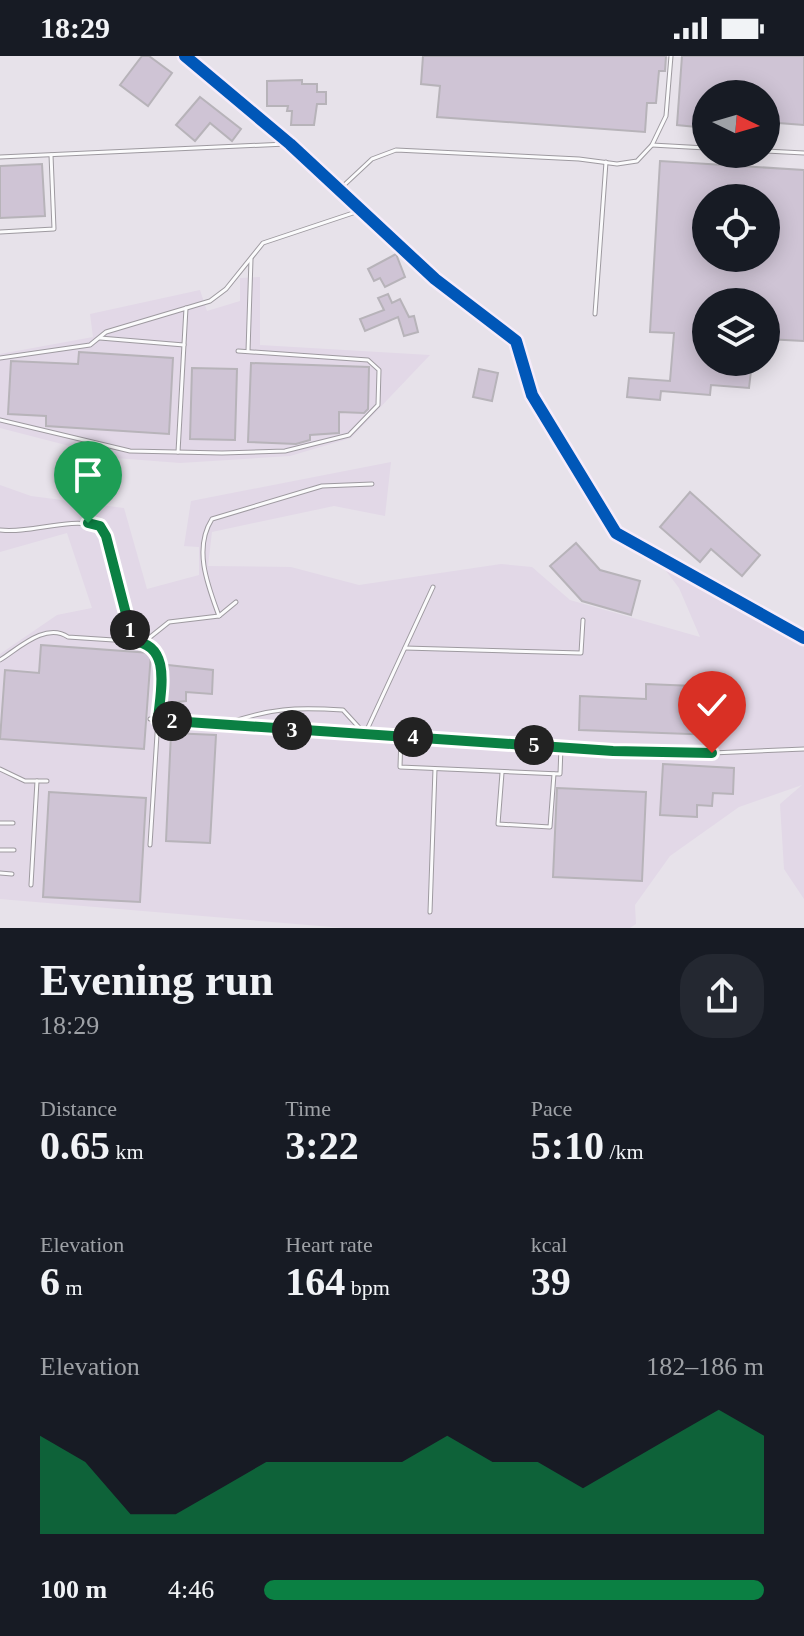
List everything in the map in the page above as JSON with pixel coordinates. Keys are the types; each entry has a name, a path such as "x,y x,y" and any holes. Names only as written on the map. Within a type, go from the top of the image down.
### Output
{"street":[{"path":"185,56 290,144 435,279 516,341 532,395 616,533 804,638"}],"lane":[{"path":"339,191 372,159 396,150 606,162 637,161 652,145 666,116 671,56"},
{"path":"0,157 290,144"},
{"path":"652,145 692,147"},
{"path":"780,152 804,153"},
{"path":"0,232 54,229 51,155"},
{"path":"595,314 606,162"},
{"path":"0,358 90,345 106,332 210,301 226,289 263,243 360,211"},
{"path":"248,351 251,256"},
{"path":"178,452 186,308"},
{"path":"99,338 184,345"},
{"path":"0,420 130,451 222,453 308,447 349,435 378,405 379,370 374,362 238,351"},
{"path":"219,616 205,580 203,554 205,530 212,519 322,486 372,484"},
{"path":"0,530 47,524 88,523 100,526 106,536 133,641"},
{"path":"365,734 433,587"},
{"path":"144,642 169,622 219,616 236,602"},
{"path":"405,648 581,653 583,620"},
{"path":"0,660 45,632 62,632 68,637 144,642 155,649 161,662 150,845"},
{"path":"221,725 263,710 343,710 365,734"},
{"path":"150,719 561,747 712,753 804,749"},
{"path":"401,736 400,767 560,774 561,747"},
{"path":"0,769 25,781 47,781"},
{"path":"430,912 435,769"},
{"path":"502,772 498,824 550,827 554,774"},
{"path":"31,885 37,781"},
{"path":"0,823 13,823"},
{"path":"0,850 14,850"},
{"path":"0,873 12,874"}],"shaded area":[{"path":"260,277 260,345 430,355 351,438 290,456 180,463 116,458 0,428 0,354 93,337 90,314 200,290 207,311 240,301 240,278"},
{"path":"391,462 385,516 334,506 212,532 208,566 291,567 359,585 501,564 532,567 570,600 700,637 679,588 660,563 712,590 804,644 804,899 784,869 780,804 802,785 739,807 670,856 635,905 636,924 630,928 344,928 0,899 0,654 57,615 92,608 67,533 0,552 0,485 31,496 124,508 147,589 199,575 199,547 184,546 191,501"}],"building":[{"path":"142,56 149,56 172,73 148,106 120,85"},
{"path":"423,56 666,56 665,71 659,71 656,103 647,103 645,132 437,117 440,86 421,84"},
{"path":"682,56 804,56 804,125 780,123 780,80 692,80 692,127 677,125"},
{"path":"302,80 302,84 317,84 317,92 326,92 326,104 317,104 314,125 291,125 292,111 287,111 288,106 267,106 267,81"},
{"path":"200,97 241,129 232,141 210,123 195,141 176,125"},
{"path":"660,161 692,163 692,168 804,170 804,341 780,340 780,288 692,288 692,376 750,376 749,388 711,385 710,395 661,391 660,400 627,397 629,378 670,381 674,333 650,332"},
{"path":"42,164 45,216 0,218 0,166"},
{"path":"396,254 405,277 385,287 380,278 374,281 368,269"},
{"path":"388,294 392,303 400,299 409,317 414,316 418,332 404,336 398,317 365,331 360,319 384,310 378,298"},
{"path":"79,352 173,358 169,434 46,426 46,416 8,414 11,361 78,364"},
{"path":"251,363 369,367 368,409 364,413 339,412 339,433 310,435 310,440 296,444 248,442"},
{"path":"192,368 237,369 235,440 190,439"},
{"path":"479,369 498,373 492,401 473,397"},
{"path":"690,492 760,555 742,576 711,549 700,562 660,527"},
{"path":"576,543 600,570 640,581 631,615 582,601 550,566"},
{"path":"41,645 151,653 144,749 0,739 5,670 39,673"},
{"path":"168,665 213,670 212,694 186,692 186,701 167,703"},
{"path":"646,684 718,687 717,735 579,730 580,696 646,699"},
{"path":"171,733 216,735 210,843 166,841"},
{"path":"663,764 734,768 733,794 713,793 712,806 697,805 697,817 660,815"},
{"path":"557,788 646,792 642,881 553,877"},
{"path":"49,792 146,798 140,902 43,897"}],"cycle path":[{"path":"185,56 290,144 435,279 516,341 532,395 616,533 804,638"}],"route":[{"path":"88,523 100,526 106,536 133,641 144,642 155,649 161,662 158,720 613,751 712,753"}]}
